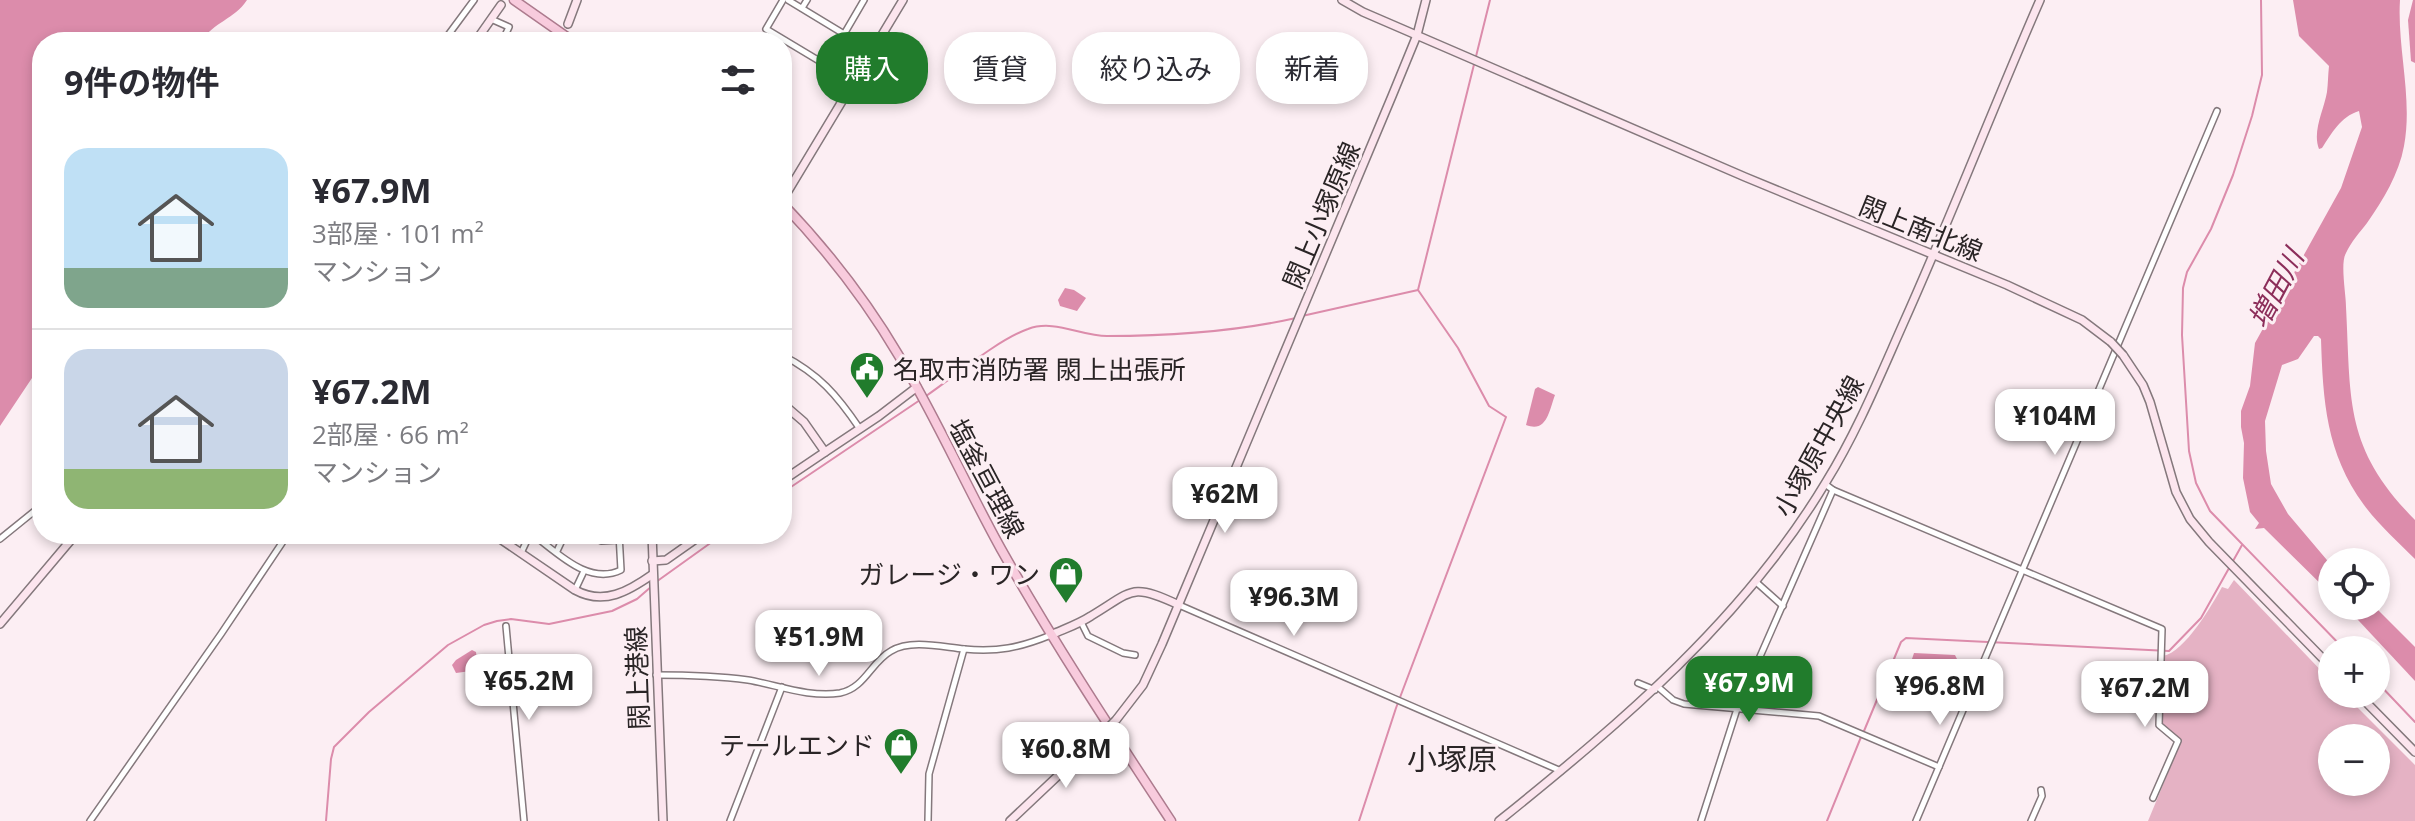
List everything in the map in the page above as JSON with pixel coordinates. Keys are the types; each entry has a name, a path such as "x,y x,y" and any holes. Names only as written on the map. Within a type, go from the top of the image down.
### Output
{"main road":[{"path":"514,0 560,32"},
{"name":"塩釜亘理線","path":"792,213 839,266 879,324 921,394 999,546 1167,820"}],"street":[{"path":"450,32 474,0"},
{"path":"568,24 577,0"},
{"path":"771,32 766,29 785,0 841,32"},
{"path":"802,8 807,0"},
{"path":"792,185 903,0"},
{"name":"閖上南北線","path":"1342,0 1484,64 2068,313 2098,331 2123,355 2143,385 2183,508 2225,559 2318,654"},
{"name":"閖上小塚原線","path":"1010,821 1116,720 1143,685 1417,35 1426,0"},
{"name":"小塚原中央線","path":"1499,821 1656,688 1711,634 1756,582 1825,484 1859,425 2040,0"},
{"path":"845,32 861,1"},
{"path":"482,32 501,5"},
{"path":"491,19 509,27 507,32"},
{"path":"792,45 816,59"},
{"path":"1916,821 2217,111"},
{"path":"792,360 824,381 860,429"},
{"path":"792,472 921,394"},
{"path":"792,412 804,422 825,452"},
{"path":"1825,484 2162,629 2159,725 2178,741 2153,798"},
{"path":"1701,821 1737,709 1833,490"},
{"path":"0,539 32,514"},
{"path":"28,517 32,516"},
{"path":"0,624 68,544"},
{"path":"90,821 281,544"},
{"path":"508,544 575,590 589,596 620,595 653,581"},
{"path":"521,553 526,544"},
{"path":"545,544 584,571 601,576 621,570 619,544"},
{"path":"557,552 561,544"},
{"name":"閖上港線","path":"652,544 663,821"},
{"path":"652,561 666,560 683,544"},
{"path":"575,590 584,571"},
{"path":"1756,582 1783,606"},
{"path":"656,675 716,676 820,693 842,692 861,682 886,654 898,648 915,645 964,649 1020,647 1081,622 1114,599 1135,592 1147,592 1561,771"},
{"path":"1081,622 1088,636 1123,653 1135,655"},
{"path":"506,626 524,821"},
{"path":"928,821 929,774 964,649"},
{"path":"1638,683 1656,688 1684,704 1819,716 1939,767"},
{"path":"730,821 782,687"},
{"path":"2372,708 2415,752"},
{"path":"2031,821 2042,796 2041,790"}],"shaded area":[{"path":"0,0 247,0 209,32 32,32 32,378 0,426"},
{"path":"2293,0 2400,0 2407,110 2404,146 2390,186 2346,253 2343,271 2351,397 2356,422 2375,470 2415,520 2415,559 2370,512 2342,466 2325,405 2321,339 2314,336 2298,359 2282,365 2265,421 2271,484 2288,514 2318,549 2318,581 2264,528 2255,529 2259,523 2250,512 2243,478 2241,427 2241,411 2250,386 2255,343 2341,188 2362,127 2359,111 2342,121 2319,149 2318,128 2327,92 2329,66 2299,36"},
{"path":"2413,0 2415,63 2411,61 2408,20"},
{"path":"1065,288 1086,298 1077,311 1060,306 1058,300"},
{"path":"1538,387 1555,395 1546,419 1533,427 1526,425"},
{"path":"2234,580 2318,667 2318,708 2358,708 2374,724 2318,724 2318,796 2390,796 2390,740 2415,765 2415,821 2148,821 2180,744 2162,725 2163,656 2189,637 2222,587 2228,589"},
{"path":"2358,620 2388,620 2415,647 2415,681 2390,654 2390,636 2373,636"},
{"path":"472,650 476,652 478,670 456,673 452,665"},
{"path":"1914,653 1955,655 1958,661 1949,679 1944,679 1910,665"}],"waterway":[{"path":"1302,316 1418,290 1490,0"},
{"path":"2261,0 2262,75 2252,116 2233,175 2211,229 2187,272 2183,288 2182,335 2189,451 2196,483 2210,511 2331,636"},
{"path":"1359,821 1396,708 1506,417 1489,406 1458,348 1418,290"},
{"path":"926,396 1003,341 1038,326 1107,336 1154,335 1226,330 1296,318"},
{"path":"792,486 920,400"},
{"path":"656,582 709,544"},
{"path":"1864,731 1901,642 1906,638 2169,651 2201,618 2242,545"},
{"path":"326,821 334,747 369,712 448,645 497,621 511,619 549,624 612,611 637,599 652,586"},
{"path":"2390,696 2415,722"},
{"path":"1827,821 1861,737"}],"tunnel":[{"path":"564,32 568,24"}],"place":[{"name":"名取市消防署 閖上出張所","path":"867,400"},
{"name":"ガレージ・ワン","path":"1066,605"},
{"name":"テールエンド","path":"901,776"}],"district":[{"name":"小塚原","path":"1452,758"}],"water label":[{"name":"増田川","path":"2275,288"}]}
